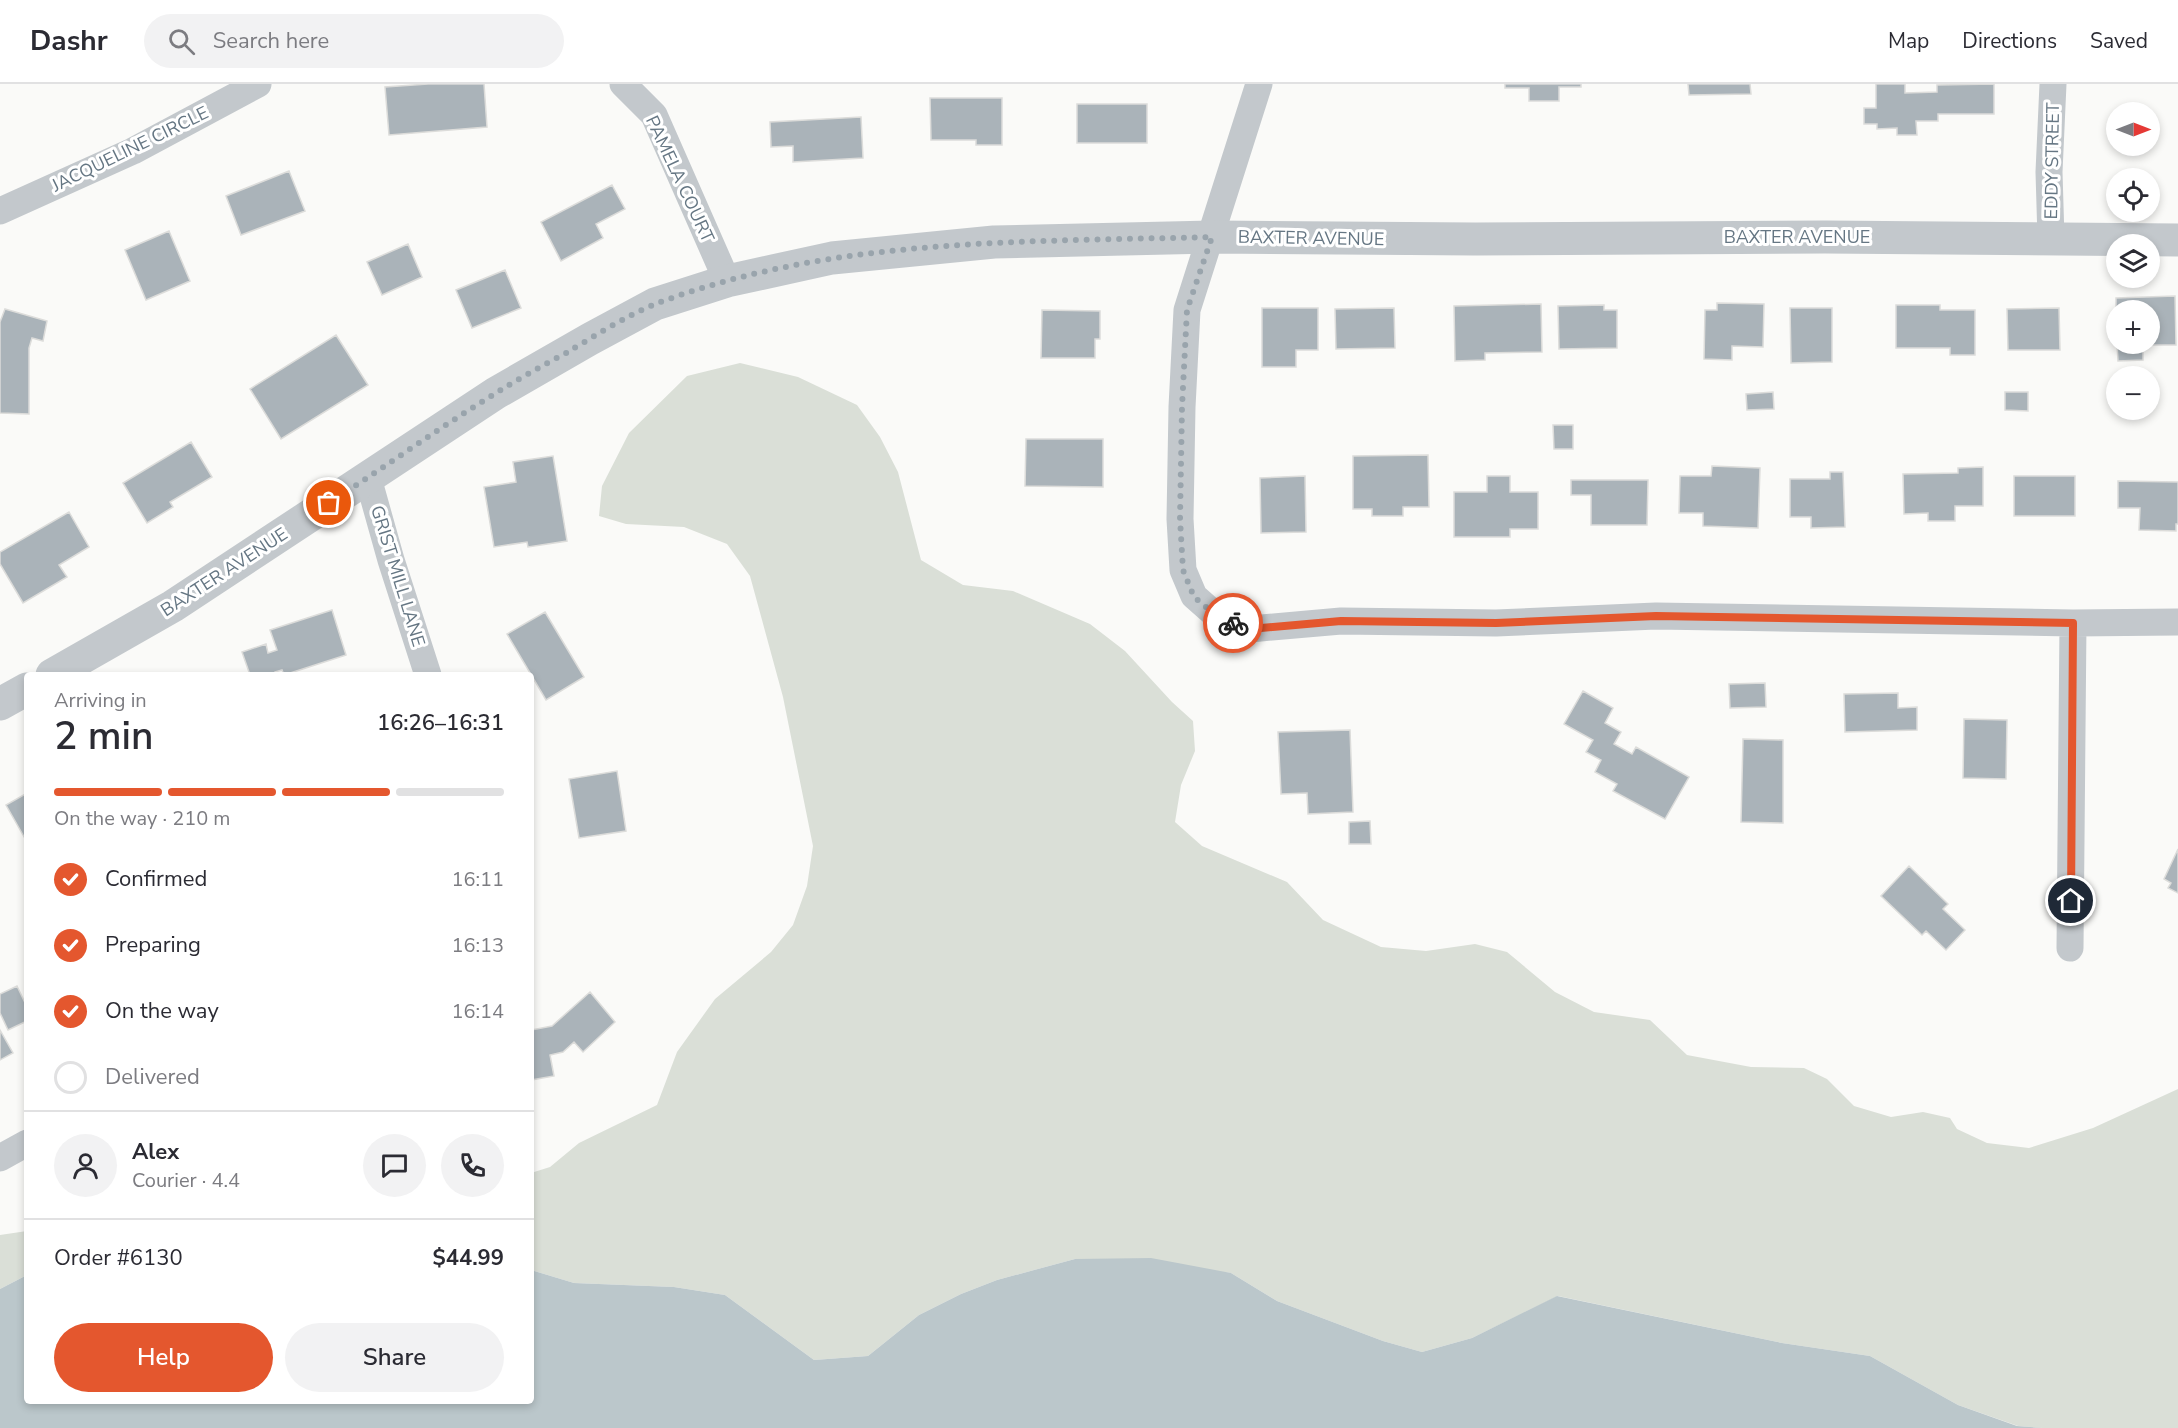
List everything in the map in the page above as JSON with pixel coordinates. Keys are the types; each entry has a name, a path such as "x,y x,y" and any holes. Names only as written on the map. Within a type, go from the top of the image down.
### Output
{"street":[{"name":"JACQUELINE CIRCLE","path":"0,211 133,150 258,84"},
{"name":"PAMELA COURT","path":"623,84 654,115 727,281"},
{"path":"1259,84 1187,310 1180,519 1183,570 1194,597 1220,619 1250,629 1341,621 1496,623 1656,616 2073,623 2178,622"},
{"name":"EDDY STREET","path":"2051,239 2049,172 2053,84"},
{"name":"BAXTER AVENUE","path":"56,672 173,606 496,393 655,304 727,281 832,258 994,242 1212,237 1475,239 1813,237 2178,240"},
{"name":"GRIST MILL LANE","path":"368,478 427,672"},
{"path":"2070,948 2073,623"},
{"path":"0,704 24,691"},
{"path":"0,1158 24,1145"}],"shaded area":[{"path":"740,363 798,377 857,405 880,437 898,472 921,560 963,585 1013,591 1090,624 1125,651 1172,702 1193,721 1195,751 1181,785 1175,822 1202,846 1287,882 1323,920 1381,947 1426,951 1475,944 1507,952 1555,992 1594,1012 1650,1020 1687,1055 1751,1067 1804,1068 1827,1079 1854,1106 1891,1117 1923,1112 1950,1118 1957,1129 1987,1143 2029,1148 2093,1128 2178,1089 2178,1428 2018,1426 1958,1405 1870,1356 1782,1343 1558,1296 1472,1338 1422,1352 1383,1341 1277,1301 1231,1273 1075,1259 997,1280 961,1294 919,1315 868,1356 814,1360 725,1295 674,1287 574,1283 534,1271 534,1172 550,1167 579,1143 657,1105 677,1052 715,999 771,952 793,925 807,886 813,846 783,697 750,576 727,544 684,527 626,524 599,516 602,486 629,433 687,376"},
{"path":"24,1231 24,1277 0,1289 0,1235"},
{"path":"1151,1258 1231,1273 1277,1301 1383,1341 1422,1352 1472,1338 1557,1296 1782,1343 1870,1356 1958,1405 2017,1426 2042,1428 0,1428 0,1289 24,1277 24,1404 534,1404 534,1271 574,1283 674,1287 725,1295 814,1360 868,1356 919,1315 961,1294 997,1280 1075,1259"}],"building":[{"path":"484,84 487,127 389,135 385,87"},
{"path":"1505,84 1581,84 1581,87 1559,87 1559,101 1529,101 1529,88 1505,88"},
{"path":"1688,84 1750,84 1751,94 1689,95"},
{"path":"1876,84 1905,84 1905,93 1937,92 1937,85 1994,84 1994,114 1938,114 1938,121 1916,121 1917,135 1897,135 1897,128 1877,129 1877,124 1864,124 1864,108 1876,108"},
{"path":"930,98 1002,98 1002,145 976,145 976,140 931,140"},
{"path":"1077,104 1147,104 1147,143 1077,143"},
{"path":"861,117 863,158 793,162 793,146 771,147 770,122"},
{"path":"289,171 305,211 241,235 226,196"},
{"path":"612,185 625,209 596,224 603,238 561,261 541,222"},
{"path":"169,231 190,281 146,300 125,250"},
{"path":"408,244 422,277 382,295 367,262"},
{"path":"505,270 521,308 472,328 456,290"},
{"path":"2175,296 2176,345 2160,345 2160,300 2116,300 2116,298"},
{"path":"1717,303 1764,304 1763,347 1732,346 1732,360 1704,359 1705,310 1717,310"},
{"path":"1541,304 1542,352 1485,353 1485,360 1455,361 1454,306"},
{"path":"1604,305 1604,310 1617,310 1617,348 1559,349 1558,306"},
{"path":"1896,305 1940,305 1940,310 1975,310 1975,355 1950,355 1950,348 1896,348"},
{"path":"1262,308 1318,308 1318,350 1296,350 1296,367 1262,367"},
{"path":"1394,308 1395,348 1336,349 1335,309"},
{"path":"1790,308 1832,308 1832,362 1791,363"},
{"path":"2059,308 2060,350 2008,350 2007,309"},
{"path":"5,309 47,321 43,341 32,338 29,348 29,414 0,413 0,322"},
{"path":"1042,310 1100,311 1100,339 1095,339 1095,358 1041,358"},
{"path":"336,335 368,385 281,439 250,389"},
{"path":"2118,354 2143,354 2143,360 2118,361"},
{"path":"1773,392 1774,409 1747,410 1746,394"},
{"path":"2005,392 2028,392 2028,411 2005,410"},
{"path":"1553,425 1573,425 1573,449 1554,449"},
{"path":"1026,439 1103,439 1103,487 1025,486"},
{"path":"191,442 212,477 170,502 173,507 147,523 123,483"},
{"path":"1428,455 1429,507 1403,507 1403,516 1372,516 1372,509 1353,509 1353,456"},
{"path":"553,456 567,541 528,547 527,542 494,547 484,487 516,482 513,462"},
{"path":"1712,466 1760,468 1758,528 1703,526 1703,513 1679,513 1680,476 1711,476"},
{"path":"1983,467 1983,506 1955,506 1955,521 1928,521 1928,513 1904,514 1903,474 1958,473 1958,468"},
{"path":"1830,472 1843,472 1845,527 1811,528 1811,517 1790,517 1790,479 1830,479"},
{"path":"1305,476 1306,532 1261,533 1260,478"},
{"path":"1487,476 1510,476 1510,492 1538,492 1538,529 1510,529 1510,537 1454,537 1454,492 1487,492"},
{"path":"2014,476 2075,476 2075,516 2014,516"},
{"path":"1571,480 1648,480 1647,525 1591,525 1591,495 1571,495"},
{"path":"2118,481 2178,482 2176,531 2139,530 2140,508 2118,508"},
{"path":"69,512 89,547 59,565 67,577 23,603 0,564 0,552"},
{"path":"332,610 346,655 293,672 283,672 282,670 249,672 242,652 266,644 268,653 277,650 270,630"},
{"path":"545,612 584,677 546,700 534,680 534,672 529,672 507,634"},
{"path":"1765,683 1766,707 1730,708 1729,684"},
{"path":"1583,691 1613,708 1605,723 1621,732 1614,744 1632,754 1636,747 1689,777 1665,819 1613,791 1617,784 1595,772 1601,760 1586,752 1593,740 1564,724"},
{"path":"1898,693 1898,708 1917,707 1917,730 1845,732 1844,694"},
{"path":"1964,719 2007,720 2006,779 1963,778"},
{"path":"1350,730 1353,812 1308,814 1307,793 1281,794 1278,732"},
{"path":"1743,739 1783,740 1783,823 1741,822"},
{"path":"617,771 626,831 579,838 569,779"},
{"path":"24,795 24,837 6,805"},
{"path":"1370,821 1371,844 1349,844 1349,822"},
{"path":"2178,849 2178,893 2168,888 2171,883 2164,879"},
{"path":"1909,866 1948,904 1943,909 1965,930 1946,950 1926,931 1922,935 1881,896"},
{"path":"17,986 24,1001 24,1022 8,1030 0,1013 0,994"},
{"path":"590,992 615,1022 583,1052 574,1042 563,1052 550,1055 554,1076 534,1079 534,1029 552,1026"},
{"path":"0,1030 13,1053 0,1060"}],"way so far":[{"path":"329,503 496,393 590,339 655,304 727,281 832,258 921,248 994,242 1212,237 1187,310 1180,519 1183,570 1194,597 1220,619 1233,623"}],"route":[{"path":"1233,623 1250,629 1341,621 1496,623 1656,616 2073,623 2071,901"}]}
